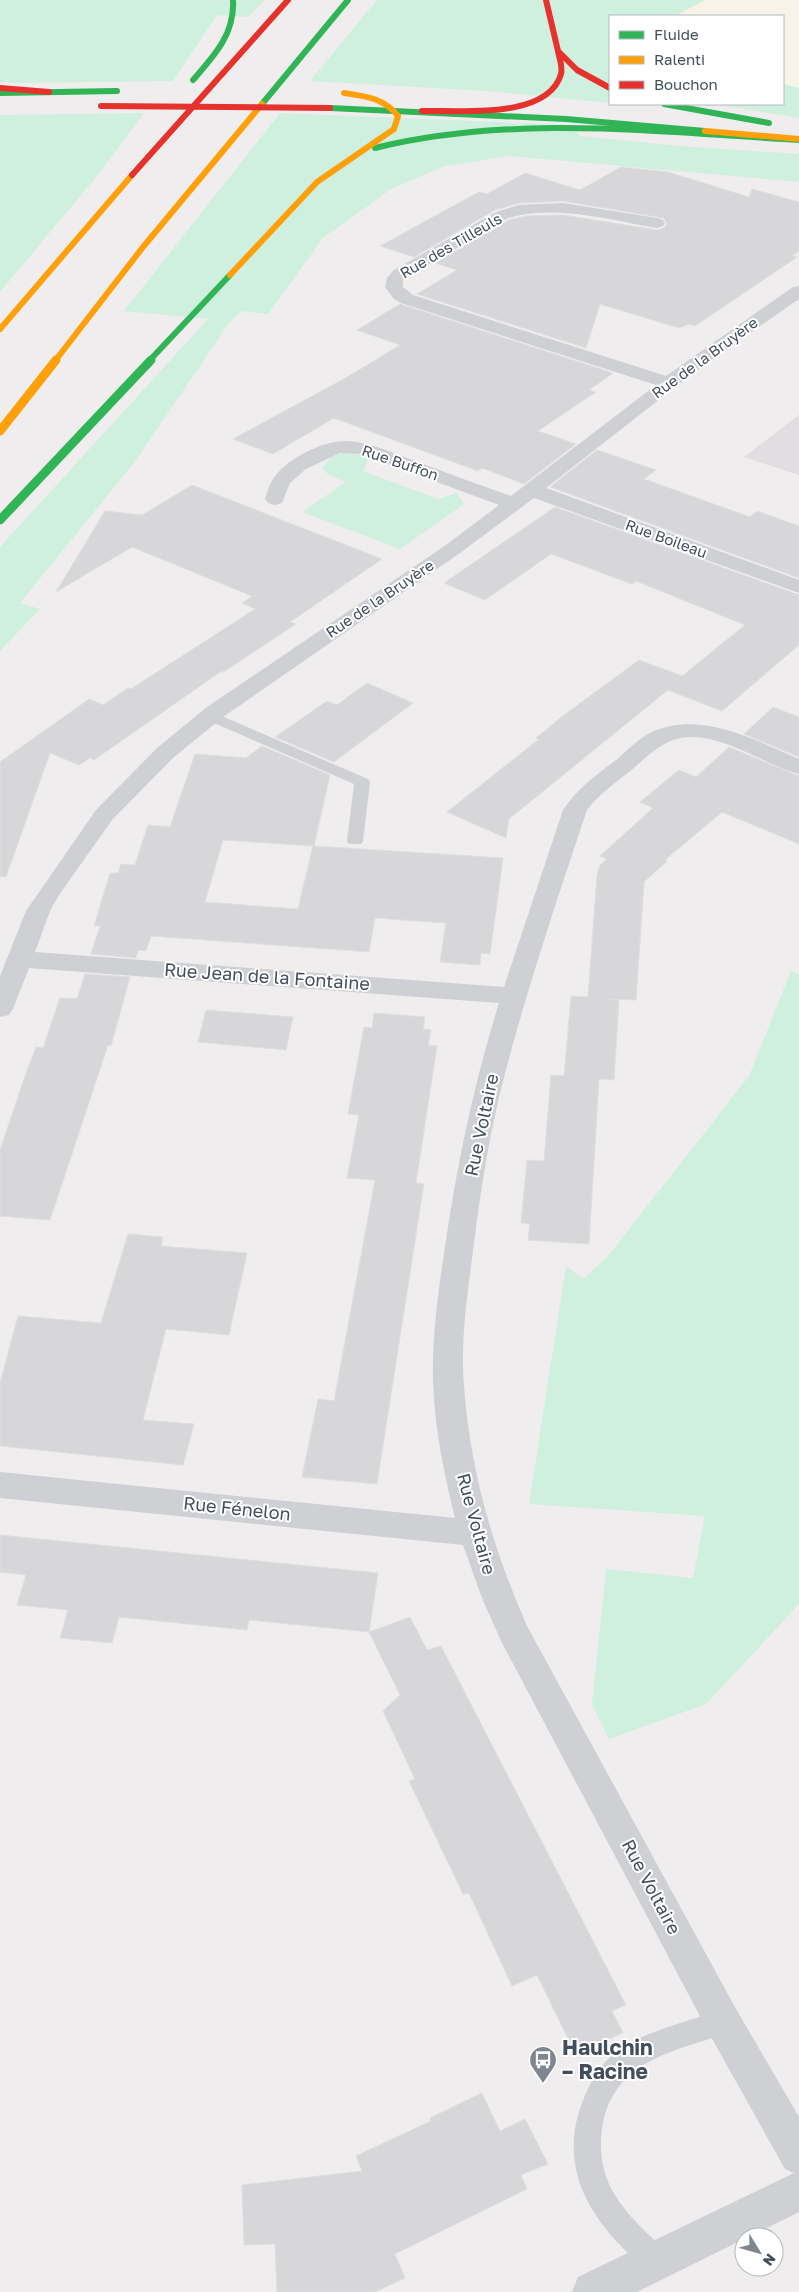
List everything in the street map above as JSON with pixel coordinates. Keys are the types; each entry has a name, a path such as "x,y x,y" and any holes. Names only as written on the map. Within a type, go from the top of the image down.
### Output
{"main road":[{"path":"162,118 185,94 226,38 234,19 233,0"},
{"path":"0,329 100,210 288,0"},
{"path":"0,430 143,247 348,0"},
{"path":"422,111 442,108 502,108 536,102 550,93 559,82 561,73 546,0"},
{"path":"558,51 577,70 609,87"},
{"path":"0,88 49,92"},
{"path":"0,93 132,91"},
{"path":"185,94 221,92"},
{"path":"259,92 287,92"},
{"path":"0,520 317,182 394,129 398,116 395,110 376,98 339,93 393,93"},
{"path":"493,98 555,103"},
{"path":"669,105 779,125"},
{"path":"86,106 330,108 422,111 636,124 799,139"},
{"path":"651,112 799,128"},
{"path":"357,155 409,139 459,131 492,129 657,132 799,139"},
{"path":"100,210 131,159"}],"street":[{"name":"Rue des Tilleuls","path":"657,223 563,208 540,208 510,212 400,274 395,278 394,287 400,295 407,299 669,383"},
{"name":"Rue de la Bruyère","path":"0,1009 38,911 59,876 104,815 158,760 210,716 446,553 532,490 669,383 799,291"},
{"name":"Rue Buffon","path":"275,499 281,482 292,471 325,451 349,446 367,450 513,504"},
{"name":"Rue Boileau","path":"532,490 799,587"},
{"name":"Rue Voltaire","path":"799,767 708,732 684,730 662,735 652,742 580,802 575,810 491,1077 473,1157 449,1324 448,1372 454,1432 474,1533 513,1631 723,2022 799,2155"},
{"name":"Rue Jean de la Fontaine","path":"19,959 515,996"},
{"name":"Rue Fénelon","path":"0,1485 474,1533"},
{"path":"593,2292 799,2192"}],"lane":[{"path":"210,716 362,782 355,841"},
{"path":"656,2261 624,2231 605,2206 591,2182 585,2153 589,2123 596,2099 609,2076 626,2062 644,2052 723,2022"}],"shaded area":[{"path":"705,0 799,0 799,88 784,84 784,15 677,15"},
{"path":"799,415 799,475 744,457"}],"green space":[{"path":"0,0 265,0 248,17 217,15 173,81 18,83 0,82"},
{"path":"377,0 705,0 677,15 609,15 609,103 488,91 310,81"},
{"path":"784,84 799,88 799,118 719,105 784,105"},
{"path":"144,113 97,176 0,292 0,115"},
{"path":"280,113 569,125 581,136 680,146 799,154 799,182 510,156 445,166 391,189 323,238 268,314 241,311 229,323 136,460 20,603 40,609 0,651 0,547 208,319 124,311"},
{"path":"343,453 370,455 363,471 438,499 457,493 464,504 400,549 302,512 346,482 329,475 322,468 332,457"},
{"path":"791,971 799,974 799,1604 706,1704 609,1739 592,1704 606,1569 693,1578 705,1516 529,1504 566,1266 583,1279 608,1256 749,1076"}],"building":[{"path":"621,167 668,172 749,197 752,189 799,202 799,251 792,256 797,257 695,326 689,324 679,328 600,304 586,348 417,294 457,270 435,263 509,220 526,216 563,215 657,230 664,228 667,224 664,218 563,201 519,203 495,210 414,257 380,246 479,192 487,194 525,173 580,190"},
{"path":"400,304 613,373 589,390 596,392 538,431 576,444 524,484 482,468 478,471 334,418 273,454 233,439 349,376 400,345 357,330"},
{"path":"597,450 656,470 644,479 750,517 757,511 799,526 799,578 550,487"},
{"path":"192,485 382,559 290,622 296,624 222,673 223,670 94,760 90,758 79,765 50,753 6,877 0,876 0,762 89,699 103,705 255,609 242,603 252,596 132,547 56,592 105,511 142,515"},
{"path":"555,507 799,595 799,645 722,711 668,690 509,819 506,838 447,812 539,739 536,738 564,715 639,660 682,676 745,625 636,581 632,584 551,554 485,600 444,583"},
{"path":"367,683 413,703 334,762 275,737 327,701 337,705"},
{"path":"773,707 799,717 799,757 744,734"},
{"path":"262,746 330,775 314,846 503,858 490,954 481,953 480,965 440,962 446,923 375,918 369,952 151,936 146,951 138,950 136,958 91,954 100,926 94,926 110,873 118,873 121,864 135,865 148,825 170,827 195,754 246,758","holes":["223,840 313,846 298,909 205,902"]},
{"path":"729,747 799,776 799,844 722,812 665,860 667,861 644,882 636,1000 606,999 619,1000 614,1080 599,1079 589,1244 528,1240 530,1224 521,1223 527,1160 544,1161 551,1075 564,1076 571,996 588,997 597,875 600,865 607,859 600,856 653,808 640,802 679,770 696,777"},
{"path":"85,974 130,977 111,1046 108,1045 50,1220 0,1216 0,1150 25,1076 36,1047 43,1048 60,998 77,999"},
{"path":"206,1010 293,1017 286,1050 198,1042"},
{"path":"374,1013 425,1017 423,1029 431,1030 428,1045 437,1046 416,1183 424,1184 377,1484 302,1477 318,1399 334,1401 375,1180 347,1178 359,1115 348,1114 364,1027 372,1028"},
{"path":"128,1234 163,1237 161,1246 247,1253 229,1335 166,1329 143,1420 194,1424 183,1465 0,1446 0,1383 18,1316 101,1323"},
{"path":"0,1535 378,1573 369,1632 249,1620 247,1630 119,1617 112,1643 60,1638 68,1610 17,1605 26,1575 0,1572"},
{"path":"410,1617 427,1650 441,1646 626,2005 612,2011 623,2033 575,2053 537,1975 512,1986 469,1893 463,1894 409,1781 415,1779 383,1711 400,1695 369,1632"},
{"path":"482,2093 500,2131 525,2119 548,2164 521,2175 527,2189 395,2254 405,2278 375,2292 277,2292 275,2244 244,2245 242,2185 362,2171 356,2156 431,2121 430,2118"}],"traffic: fast":[{"path":"193,80 223,44 232,23 234,12 233,0"},
{"path":"262,104 348,0"},
{"path":"0,93 117,91"},
{"path":"670,105 769,123"},
{"path":"330,108 566,119 705,131"},
{"path":"375,148 431,136 516,129 626,131 799,140"},
{"path":"0,520 230,275"}],"traffic: slow":[{"path":"230,275 317,182 394,129 398,116 387,105 374,98 344,93"},
{"path":"0,431 143,247 262,104"},
{"path":"705,131 799,139"},
{"path":"0,329 132,175"}],"traffic: jam":[{"path":"132,175 288,0"},
{"path":"546,0 558,51 577,70 609,87"},
{"path":"422,111 501,109 540,99 554,89 561,74 558,51"},
{"path":"0,88 49,92"},
{"path":"101,106 330,108"}],"place":[{"name":"Haulchin – Racine","path":"543,2084"}]}
